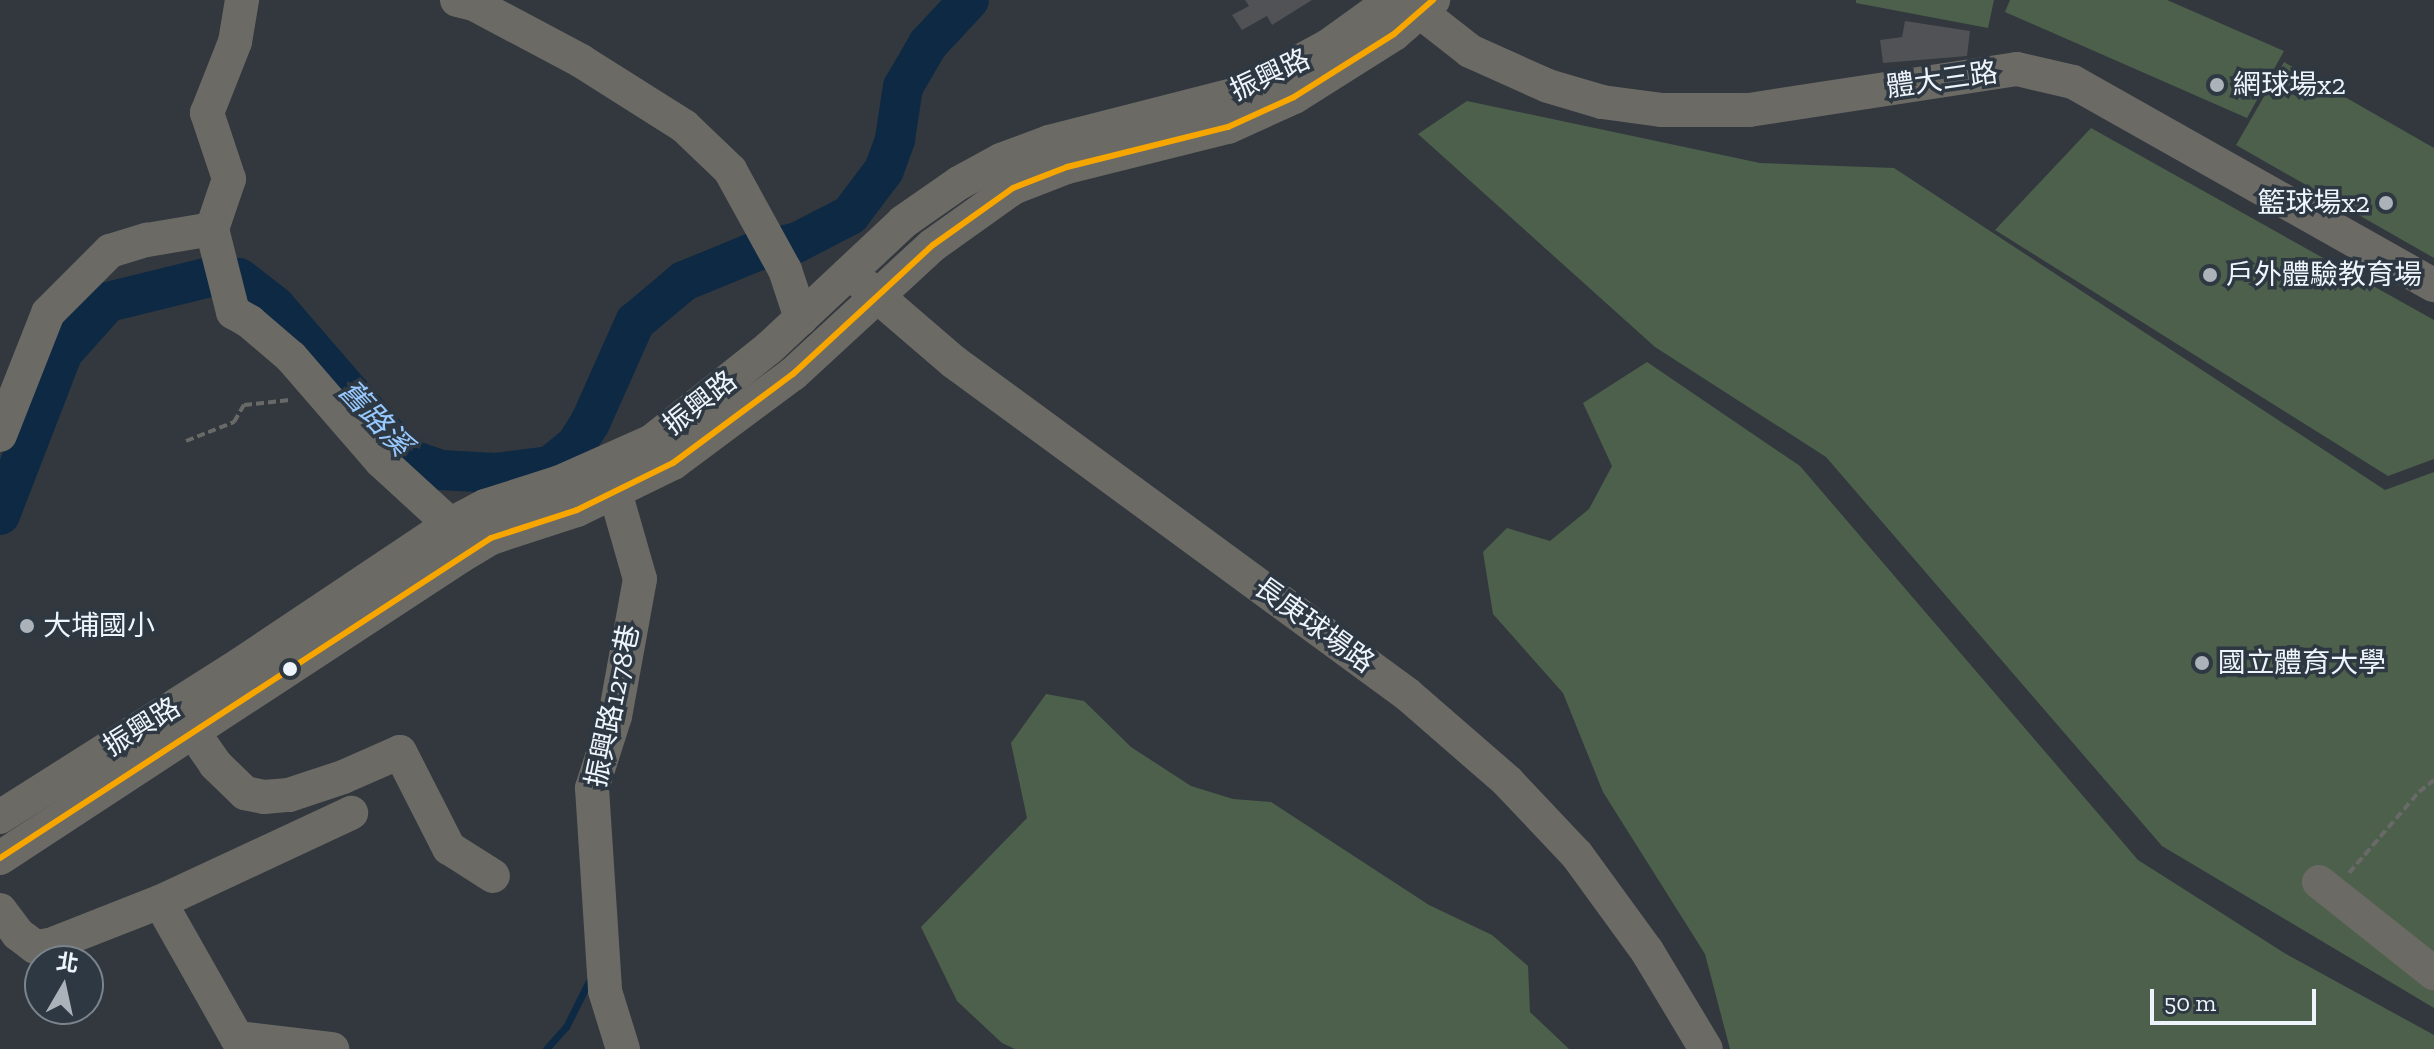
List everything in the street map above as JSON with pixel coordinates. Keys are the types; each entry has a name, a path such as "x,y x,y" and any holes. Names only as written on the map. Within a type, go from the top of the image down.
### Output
{"street":[{"path":"242,0 235,42 207,113 229,179 212,229 233,312 250,322 291,357 381,461 477,547"},
{"path":"457,0 474,4 581,61 684,126 730,170 785,270 801,318"},
{"name":"振興路","path":"0,858 491,538 577,510 610,476 769,348 903,222 959,183 1001,160 1049,142 1241,93 1412,3"},
{"name":"振興路","path":"0,817 232,670 449,525 485,506 560,482 673,463 793,374 879,299 933,245 1013,188 1067,167 1228,127 1294,97 1335,73 1412,3"},
{"name":"體大三路","path":"1412,3 1470,51 1548,86 1602,102 1662,110 1749,110 2017,69 2073,82 2434,285"},
{"path":"0,435 48,313 110,251 147,240 212,229"},
{"name":"長庚球場路","path":"850,271 954,362 1407,694 1507,781 1577,855 1647,951 1706,1049"},
{"name":"振興路1278巷","path":"610,476 640,579 615,716 592,788 605,991 623,1049"},
{"path":"193,732 215,764 245,793 264,797 289,795 343,777 400,752 449,848 493,876"},
{"path":"0,910 18,934 35,947 50,945 160,902 351,813"},
{"path":"2327,888 2434,973"},
{"path":"160,902 237,1038 332,1049"}],"path":[{"path":"186,441 234,422 244,405 325,396"},
{"path":"2327,888 2434,780"}],"green space":[{"path":"1856,0 1994,0 1988,28 1856,3"},
{"name":"網球場x2","path":"2010,0 2167,0 2284,51 2247,118 2005,12"},
{"name":"籃球場x2","path":"2284,62 2434,148 2434,258 2236,145"},
{"path":"1467,101 1760,163 1894,168 2385,490 2434,472 2434,1008 2162,846 1826,457 1655,347 1418,134"},
{"name":"戶外體驗教育場","path":"2091,128 2434,320 2434,459 2388,476 1995,230"},
{"path":"1647,362 1800,466 2138,860 2286,954 2434,1035 2434,1049 1730,1049 1705,954 1603,792 1563,693 1493,614 1483,552 1507,528 1550,541 1589,509 1612,466 1583,403"},
{"path":"1046,694 1084,701 1131,747 1191,786 1233,799 1271,802 1429,905 1492,935 1528,966 1530,1012 1569,1049 1015,1049 1002,1043 957,1001 921,927 1027,818 1011,743"}],"building":[{"path":"1245,0 1312,0 1272,25 1267,16 1242,30 1232,15 1249,6"},
{"path":"1905,21 1970,31 1967,56 1883,63 1880,40 1902,37"}],"waterway":[{"name":"舊路溪","path":"0,515 63,352 108,302 214,276 239,278 275,306 406,458 440,470 495,473 550,466 576,445 590,423 635,322 684,281 757,251 796,243 850,215 884,170 895,139 903,87 928,44 969,0"},
{"path":"546,1049 566,1027 589,981"}],"transit line":[{"path":"0,858 491,538 577,510 673,463 793,374 933,245 1013,188 1067,167 1228,127 1294,97 1394,34 1433,0"}],"place":[{"name":"網球場x2","path":"2217,85"},
{"name":"籃球場x2","path":"2386,203"},
{"name":"戶外體驗教育場","path":"2210,275"},
{"name":"大埔國小","path":"27,626"},
{"name":"國立體育大學","path":"2202,663"}]}
